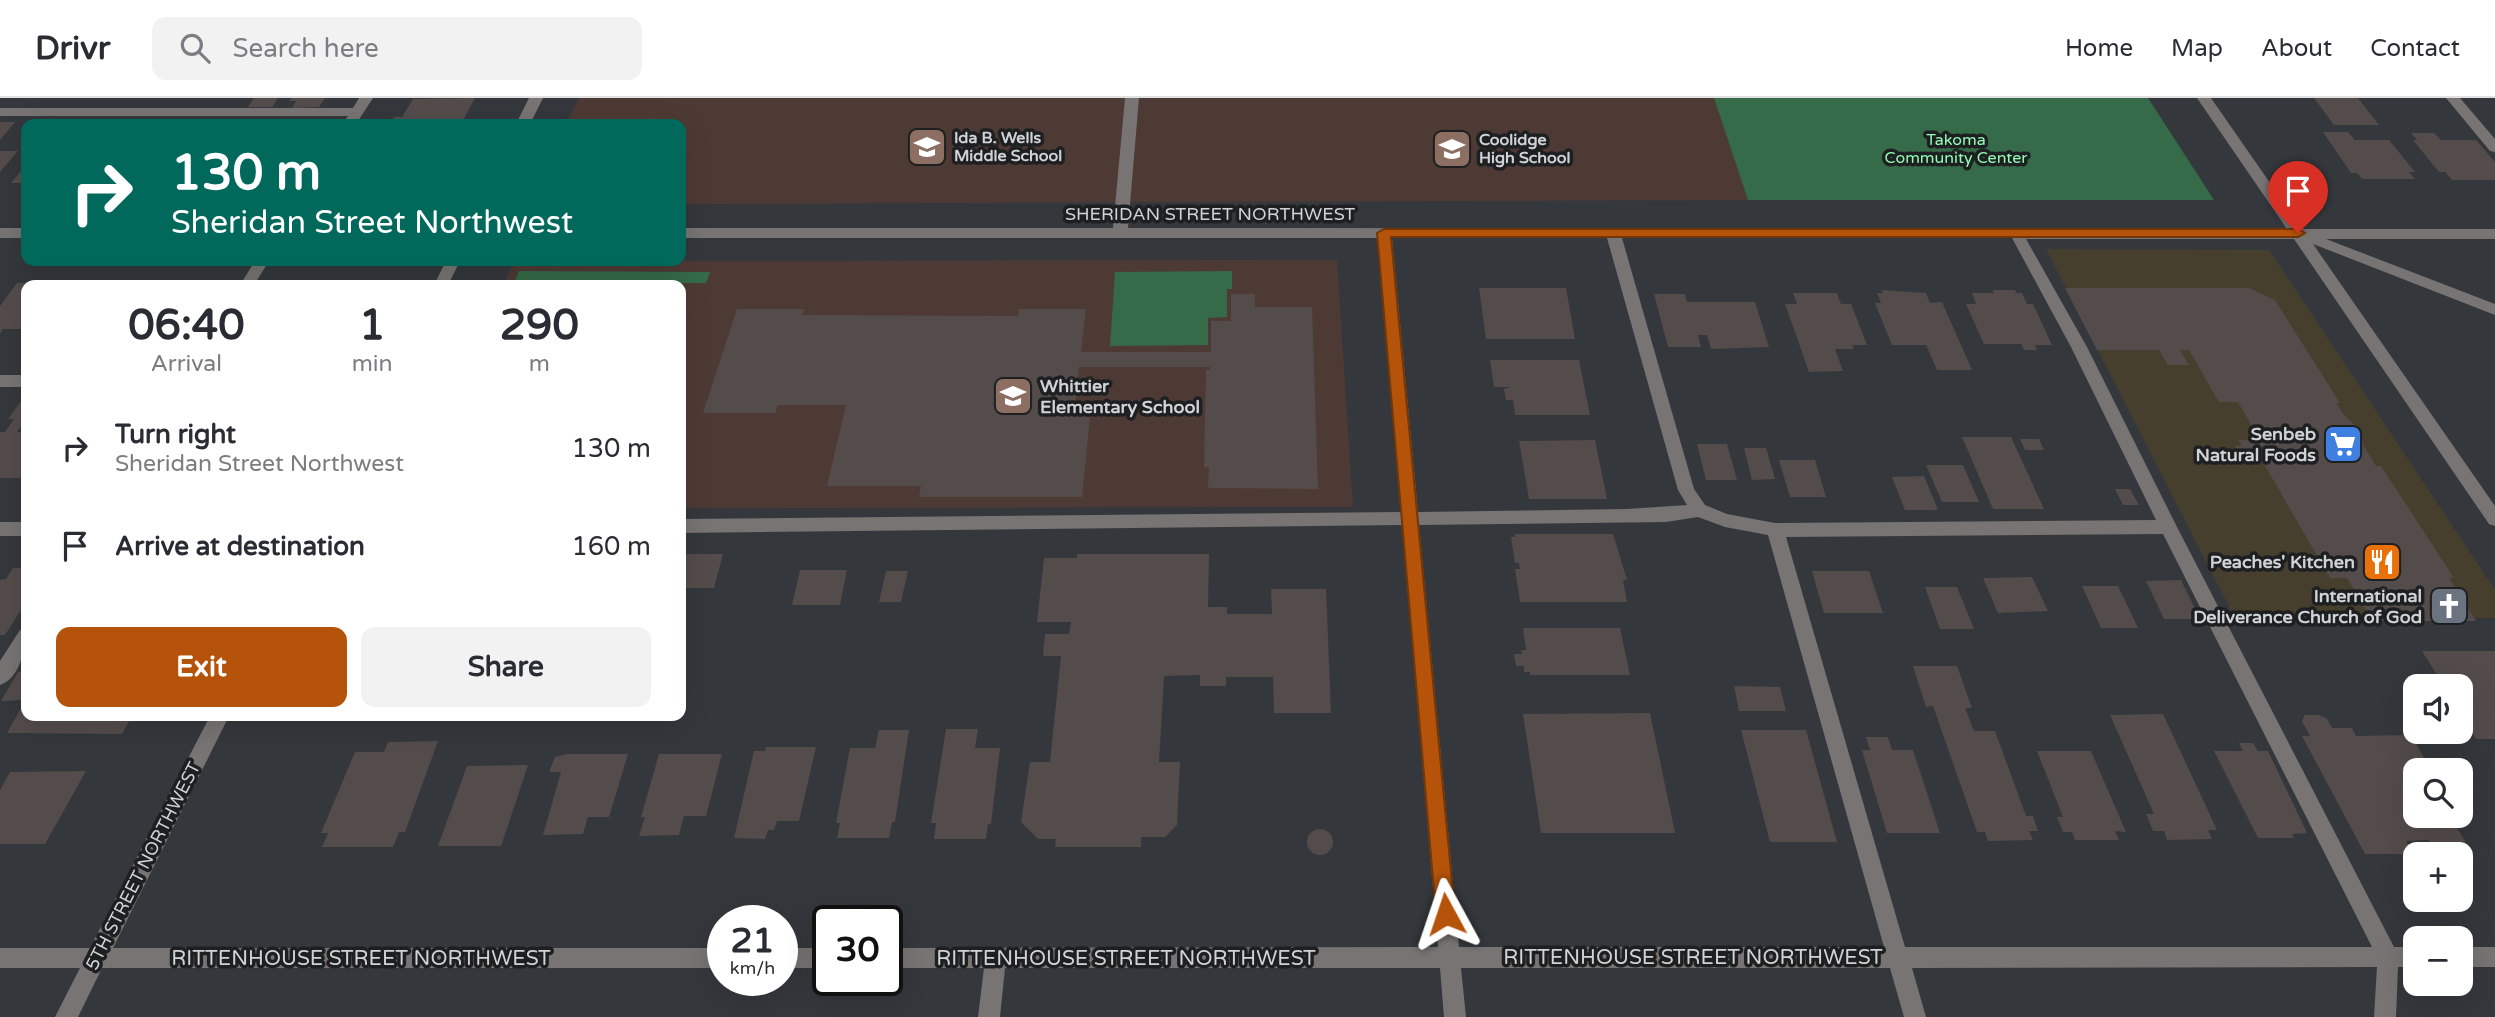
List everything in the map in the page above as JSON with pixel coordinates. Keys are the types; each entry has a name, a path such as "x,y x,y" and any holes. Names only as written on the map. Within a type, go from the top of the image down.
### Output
{"street":[{"path":"0,111 353,118 366,98"},
{"path":"526,119 536,98"},
{"path":"1120,233 1132,98"},
{"path":"2204,98 2495,519"},
{"path":"2453,98 2495,148"},
{"path":"0,233 21,233"},
{"name":"SHERIDAN STREET NORTHWEST","path":"686,233 2495,233"},
{"path":"1384,233 1455,1017"},
{"path":"1613,233 1686,490 1699,510"},
{"path":"2016,233 2079,347 2388,957 2385,1017"},
{"path":"2298,233 2495,310"},
{"path":"0,381 21,381"},
{"path":"686,526 1627,516 1665,515 1699,510 1725,520 1775,530 2168,527"},
{"path":"0,529 21,529"},
{"path":"1775,530 1916,1017"},
{"path":"0,677 21,643"},
{"name":"5TH STREET NORTHWEST","path":"66,1017 217,721"},
{"name":"RITTENHOUSE STREET NORTHWEST","path":"903,958 2403,957"},
{"path":"2473,957 2495,957"},
{"name":"RITTENHOUSE STREET NORTHWEST","path":"0,958 707,958"},
{"path":"989,1017 996,958"}],"shaded area":[{"path":"579,98 1714,98 1748,200 686,204 686,119 568,119"},
{"path":"2046,249 2269,250 2495,590 2495,618 2236,620"},
{"name":"Whittier Elementary School","path":"1337,260 1353,507 686,508 686,280 506,280 512,266 686,266 686,261"}],"green space":[{"name":"Takoma Community Center","path":"1714,98 2148,98 2214,200 1748,200"},
{"path":"519,271 710,272 706,283 686,283 686,280 515,280"},
{"path":"1232,271 1232,289 1227,289 1227,317 1208,318 1208,345 1110,346 1115,272"}],"building":[{"path":"254,98 278,98 272,107 248,107"},
{"path":"292,98 325,98 319,107 292,108 296,101 289,101"},
{"path":"475,98 464,119 393,119 402,117 413,99"},
{"path":"2314,98 2358,98 2379,125 2334,125"},
{"path":"0,122 15,122 0,140"},
{"path":"2323,132 2348,132 2355,140 2389,140 2415,172 2409,172 2415,179 2362,179 2357,173 2351,173"},
{"path":"2411,133 2434,133 2441,140 2476,140 2495,162 2495,180 2452,180 2445,172 2439,172 2413,140 2417,140"},
{"path":"0,151 18,151 0,172"},
{"path":"21,171 21,183 11,183"},
{"path":"17,283 21,283 21,329 3,329 0,334 0,306"},
{"path":"1479,288 1566,288 1575,339 1486,339"},
{"path":"2065,288 2249,288 2275,300 2340,403 2336,403 2343,414 2360,430 2364,446 2376,466 2381,466 2454,578 2449,578 2476,621 2373,621 2347,578 2330,578 2260,457 2242,457 2235,446 2242,446 2238,440 2260,440 2238,402 2219,402 2189,350 2180,350 2189,365 2168,365 2159,350 2097,350"},
{"path":"1882,290 1926,293 1930,303 1942,302 1972,370 1937,370 1926,345 1892,345 1875,303 1881,303 1877,293 1883,293"},
{"path":"1993,290 2015,290 2016,293 2022,293 2027,304 2033,304 2052,345 2035,345 2037,350 2024,350 2021,344 1984,344 1966,304 1976,304 1972,293 1994,293"},
{"path":"1793,293 1837,293 1841,304 1851,304 1867,345 1852,345 1854,349 1835,349 1843,371 1809,372 1785,304 1797,304"},
{"path":"1231,294 1255,294 1255,307 1312,307 1318,489 1208,488 1209,467 1204,467 1206,370 1210,370 1210,367 1079,367 1074,417 1090,417 1082,497 919,497 921,486 827,486 846,405 778,405 775,413 703,413 737,309 804,309 802,315 1018,316 1019,309 1086,309 1081,352 1211,352 1211,321 1231,321"},
{"path":"1654,294 1685,294 1687,302 1755,302 1769,347 1711,349 1707,335 1698,335 1701,347 1668,347"},
{"path":"1490,360 1579,360 1590,415 1515,415 1513,400 1506,400 1504,389 1511,387 1494,387"},
{"path":"21,401 21,426 17,432 21,432 20,478 0,478 0,432 5,432 14,419 8,419"},
{"path":"1962,437 2011,437 2044,509 1993,509"},
{"path":"2020,439 2039,439 2044,450 2025,450"},
{"path":"1595,440 1607,499 1529,499 1519,441"},
{"path":"1697,444 1727,444 1737,480 1706,480"},
{"path":"1744,448 1766,448 1775,479 1752,480"},
{"path":"1779,460 1815,460 1826,497 1790,497"},
{"path":"1926,465 1963,465 1979,502 1942,502"},
{"path":"1924,476 1938,510 1905,510 1892,477"},
{"path":"2115,489 2130,489 2139,505 2123,505"},
{"path":"1515,534 1613,534 1627,580 1623,580 1627,602 1520,602 1515,569 1520,569 1519,563 1515,563 1511,537 1515,537"},
{"path":"686,554 723,554 714,588 686,588"},
{"path":"1077,554 1209,554 1208,607 1227,607 1227,614 1272,614 1271,589 1326,589 1331,713 1274,713 1273,677 1226,677 1226,686 1200,686 1200,675 1164,676 1159,762 1180,762 1177,825 1165,837 1141,837 1141,847 1055,847 1056,839 1038,839 1021,822 1030,762 1050,762 1061,656 1043,656 1045,634 1069,634 1071,622 1037,622 1044,558 1077,558"},
{"path":"13,568 21,568 21,610 5,635 0,635 0,580 6,579"},
{"path":"800,570 847,570 840,605 792,605"},
{"path":"886,571 908,571 901,602 879,602"},
{"path":"1812,571 1869,571 1883,613 1824,613"},
{"path":"2032,577 2048,611 1998,613 1983,578"},
{"path":"2181,580 2200,619 2164,619 2146,581"},
{"path":"2082,586 2118,586 2138,628 2101,628"},
{"path":"1925,587 1957,587 1974,629 1940,629"},
{"path":"1523,628 1620,628 1630,675 1530,675 1530,672 1524,672 1524,666 1516,666 1514,654 1522,654 1521,650 1526,650"},
{"path":"2422,651 2495,651 2495,739 2476,739 2473,734 2473,674 2436,674"},
{"path":"1913,666 1957,666 1972,708 1965,708 1974,731 1995,731 2026,816 2033,816 2038,831 2029,831 2033,840 1988,841 1985,832 1977,832 1933,706 1926,707"},
{"path":"18,672 21,672 21,700 1,701"},
{"path":"1734,686 1780,687 1786,711 1739,711"},
{"path":"21,708 21,721 129,721 122,734 7,733"},
{"path":"1650,713 1675,833 1541,833 1523,714"},
{"path":"2163,714 2217,830 2208,830 2212,839 2167,840 2164,831 2153,831 2146,814 2154,814 2110,715"},
{"path":"2305,715 2319,715 2327,719 2332,728 2352,728 2356,736 2403,735 2403,744 2416,744 2424,758 2403,758 2403,828 2457,828 2466,842 2406,841 2403,842 2403,854 2365,854 2302,736 2310,736 2302,721"},
{"path":"946,729 978,729 975,748 1000,748 991,824 988,824 986,839 934,839 936,823 931,823"},
{"path":"879,730 909,730 895,822 892,822 889,838 837,838 840,823 836,823 850,748 875,748"},
{"path":"1741,730 1806,730 1837,842 1770,842"},
{"path":"1866,737 1888,737 1892,750 1913,750 1940,833 1887,833 1862,750 1870,750"},
{"path":"438,741 405,832 399,832 393,847 322,847 328,833 321,833 355,752 384,752 388,742"},
{"path":"2239,743 2253,743 2258,751 2268,751 2307,833 2292,834 2294,838 2258,838 2214,751 2243,751"},
{"path":"766,747 816,747 799,821 777,821 774,830 768,830 765,839 734,838 754,751 765,751"},
{"path":"2037,751 2091,751 2126,832 2115,831 2119,840 2075,840 2072,832 2063,832 2057,817 2063,817"},
{"path":"567,754 628,754 609,817 588,817 583,834 543,835 561,772 549,772 555,757"},
{"path":"659,754 722,754 706,816 684,816 679,835 639,836 645,817 641,817"},
{"path":"528,765 501,846 438,846 467,766"},
{"path":"86,771 45,844 0,844 0,790 10,772"},
{"path":"1320,829 1329,833 1333,842 1329,851 1320,855 1311,851 1307,842 1311,833"}],"place":[{"name":"Ida B. Wells Middle School","path":"927,147"},
{"name":"Coolidge High School","path":"1452,149"},
{"name":"Whittier Elementary School","path":"1013,396"},
{"name":"Senbeb Natural Foods","path":"2343,444"},
{"name":"Peaches' Kitchen","path":"2382,562"},
{"name":"International Deliverance Church of God","path":"2449,606"}],"route":[{"path":"1446,914 1384,233 2298,233"}]}
